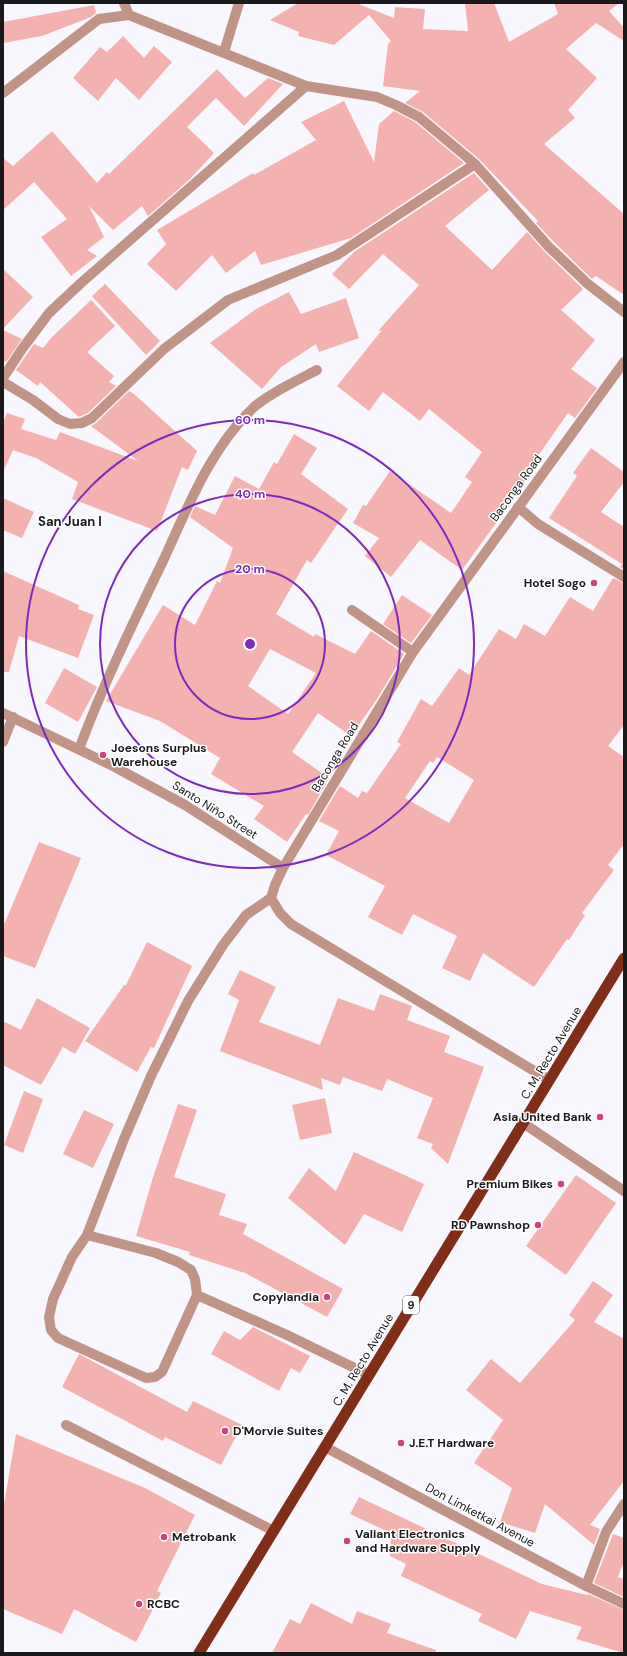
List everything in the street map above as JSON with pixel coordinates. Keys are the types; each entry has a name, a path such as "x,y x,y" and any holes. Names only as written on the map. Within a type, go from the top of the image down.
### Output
{"highway":[{"name":"C. M. Recto Avenue","path":"199,1653 624,958"}],"street":[{"path":"124,3 129,15"},
{"path":"224,52 238,3"},
{"path":"3,93 99,19 129,15 306,86 377,97 396,104 420,117 475,164 548,246 588,284 624,312"},
{"path":"3,378 22,349 49,314 81,283 306,86"},
{"path":"3,382 28,396 58,419 70,424 82,423 92,418 164,349 228,300 337,255 475,164"},
{"name":"Baconga Road","path":"272,898 275,885 283,868 413,652 624,362"},
{"path":"79,749 93,712 128,634 211,462 235,426 254,407 317,370"},
{"path":"518,507 538,524 624,577"},
{"path":"352,610 413,652"},
{"path":"3,742 8,715"},
{"name":"Santo Niño Street","path":"8,715 79,749 185,805 283,868"},
{"path":"86,1235 156,1253 178,1262 191,1270 195,1279 197,1295 162,1372 155,1377 146,1378 125,1370 58,1338 51,1330 49,1317 53,1299 72,1257 86,1235 151,1076 188,1001 223,945 246,915 272,898 280,913 291,924 549,1080"},
{"path":"523,1122 624,1191"},
{"path":"197,1295 287,1335 369,1375"},
{"path":"66,1425 274,1531"},
{"name":"Don Limketkai Avenue","path":"325,1447 586,1586 624,1604"},
{"path":"586,1586 606,1532 624,1504"}],"building":[{"path":"298,3 356,3 394,18 395,7 425,9 423,29 468,31 465,3 494,3 509,42 558,14 554,3 619,3 609,11 624,28 624,41 596,23 566,49 597,78 568,110 575,118 544,144 624,214 624,295 596,276 592,279 536,223 538,221 479,159 423,112 405,103 420,91 383,86 388,44 391,41 369,15 334,45 298,36 299,32 270,20"},
{"path":"94,5 96,13 91,17 42,36 3,43 3,22"},
{"path":"123,36 144,58 154,46 172,62 139,100 116,78 98,101 73,78 100,47 107,52"},
{"path":"217,69 245,98 268,78 283,84 244,126 216,98 187,127 214,153 190,179 148,216 142,206 113,230 89,206 104,237 87,250 97,256 71,276 41,237 67,219 34,182 3,210 3,158 13,166 52,131 97,183 107,172 109,174"},
{"path":"344,101 374,162 379,124 394,111 415,122 464,163 351,238 261,265 255,251 226,273 212,255 176,291 147,264 166,244 157,230 253,173 254,175 316,140 301,122"},
{"path":"474,173 489,190 445,226 492,270 527,232 583,289 561,310 595,340 571,369 597,388 575,418 568,413 526,473 529,475 509,505 462,570 420,540 391,577 365,556 379,538 353,523 363,505 366,506 390,471 451,513 472,482 465,477 482,452 429,409 420,421 383,392 369,411 337,386 382,330 378,331 419,285 383,254 349,289 332,274 354,252"},
{"path":"3,269 33,297 3,329"},
{"path":"105,284 160,341 146,355 92,296"},
{"path":"289,292 301,314 346,298 359,338 319,352 316,344 281,367 262,389 210,343 256,309"},
{"path":"91,300 115,326 87,352 114,376 109,382 116,386 88,413 79,417 40,382 38,386 16,370 34,344 43,348 51,338"},
{"path":"3,330 22,339 6,362 3,360"},
{"path":"129,391 197,451 188,470 182,467 157,531 72,499 78,482 36,458 13,450 3,472 3,423 7,413 25,419 21,429 56,440 60,432 138,461 91,426"},
{"path":"294,434 317,448 301,474 348,509 311,563 307,560 276,614 314,637 315,634 355,654 371,631 404,654 377,699 351,736 318,713 292,752 329,778 308,815 306,814 287,842 254,819 264,806 211,774 220,758 160,721 106,701 163,605 195,625 217,581 220,583 233,548 190,517 195,506 215,515 235,476 259,489 274,462 277,464","holes":["270,649 316,673 288,714 248,686"]},
{"path":"591,448 624,472 624,482 601,512 624,527 624,569 620,567 622,564 549,518 577,476 573,473"},
{"path":"3,498 34,512 22,538 3,530"},
{"path":"3,571 79,605 78,609 94,615 78,658 19,636 9,672 3,672"},
{"path":"613,578 624,583 624,725 608,746 624,757 624,844 608,865 614,870 582,913 585,915 569,940 567,939 534,987 483,953 470,981 442,968 457,936 413,914 402,935 368,917 385,886 326,855 339,831 319,821 340,786 358,798 362,791 367,793 401,744 397,742 421,699 432,706 459,668 469,675 499,629 516,639 524,624 545,636 570,597 593,611","holes":["437,757 474,780 449,823 405,798 430,761 433,763"]},
{"path":"402,595 432,615 411,643 383,624"},
{"path":"64,668 97,687 78,722 45,703"},
{"path":"39,842 81,858 35,968 3,956 3,927"},
{"path":"147,942 192,966 154,1048 151,1047 137,1072 85,1041 124,985 126,985"},
{"path":"240,970 276,987 259,1022 320,1045 338,998 374,1011 380,994 412,1006 407,1020 450,1036 444,1052 484,1067 448,1164 431,1148 433,1144 417,1138 433,1098 387,1079 382,1091 343,1077 340,1085 321,1078 323,1090 220,1051 239,1000 228,994"},
{"path":"37,998 90,1028 75,1054 63,1047 41,1085 3,1065 3,1021 21,1030"},
{"path":"24,1091 43,1099 23,1153 4,1145"},
{"path":"325,1098 332,1133 300,1140 292,1105"},
{"path":"178,1104 197,1110 174,1177 226,1194 219,1215 247,1224 243,1234 343,1289 327,1317 245,1273 189,1255 190,1252 136,1236 153,1177"},
{"path":"84,1110 114,1124 93,1168 63,1154"},
{"path":"354,1152 424,1184 402,1232 364,1214 345,1245 288,1198 309,1168 336,1191"},
{"path":"576,1175 616,1203 566,1275 526,1246"},
{"path":"593,1281 613,1295 594,1322 624,1339 624,1481 590,1525 600,1529 594,1545 545,1504 535,1533 500,1522 512,1488 474,1463 503,1420 466,1390 491,1359 520,1383 575,1320 569,1315"},
{"path":"253,1327 310,1356 300,1373 291,1368 279,1391 211,1354 224,1331 240,1340"},
{"path":"79,1354 187,1412 193,1401 242,1425 221,1465 165,1437 163,1441 62,1387"},
{"path":"16,1434 145,1488 195,1515 157,1591 161,1593 136,1642 74,1609 62,1634 3,1609 3,1510"},
{"path":"359,1497 542,1584 588,1594 624,1610 624,1653 576,1639 582,1627 530,1611 516,1639 478,1621 482,1614 401,1576 406,1564 390,1556 391,1533 350,1514"},
{"path":"613,1534 624,1538 624,1561 618,1577 624,1579 624,1597 594,1583"},
{"path":"311,1603 352,1624 357,1611 391,1624 387,1633 436,1650 435,1653 272,1653 290,1619 300,1624"}],"place":[{"name":"Hotel Sogo","path":"594,583"},
{"name":"Joesons Surplus Warehouse","path":"103,755"},
{"name":"Asia United Bank","path":"600,1117"},
{"name":"Premium Bikes","path":"561,1184"},
{"name":"RD Pawnshop","path":"538,1225"},
{"name":"Copylandia","path":"327,1297"},
{"name":"D'Morvie Suites","path":"225,1431"},
{"name":"J.E.T Hardware","path":"401,1443"},
{"name":"Metrobank","path":"164,1537"},
{"name":"Valiant Electronics and Hardware Supply","path":"347,1541"},
{"name":"RCBC","path":"139,1604"}],"district":[{"name":"San Juan I","path":"70,521"}]}
